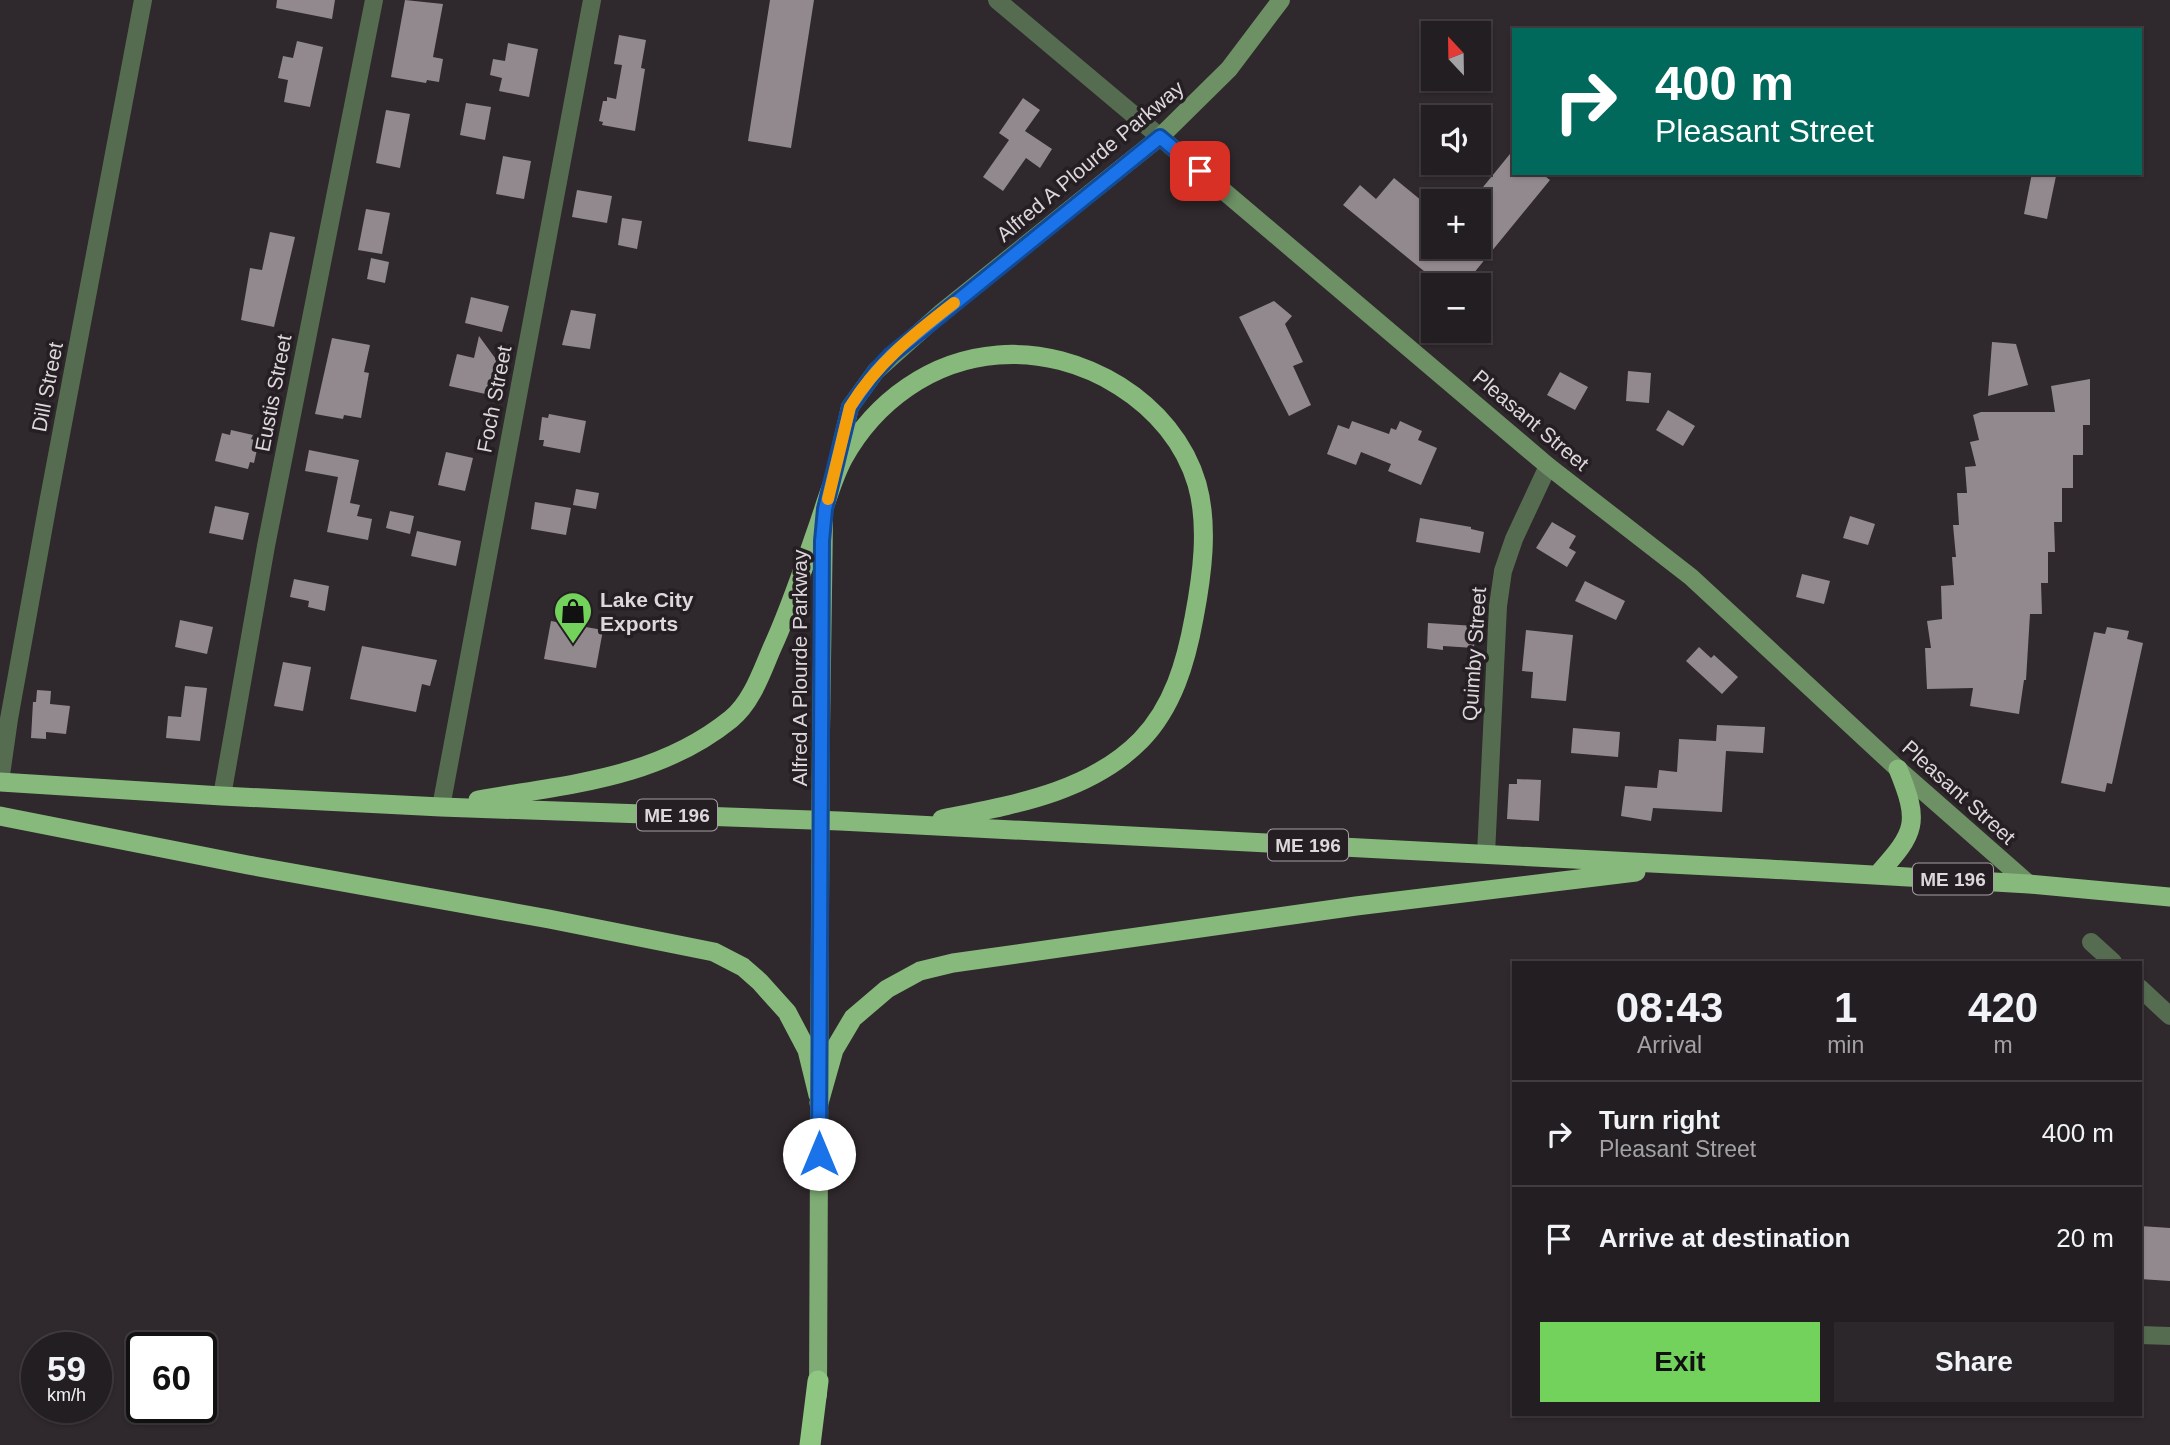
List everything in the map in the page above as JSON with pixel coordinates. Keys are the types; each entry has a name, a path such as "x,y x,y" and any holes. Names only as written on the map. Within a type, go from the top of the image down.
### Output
{"highway":[{"path":"441,807 628,772 686,751 735,716 757,684 789,610 841,463 857,435 879,410 903,389 962,361 1010,354 1042,356 1074,364 1118,384 1144,404 1173,437 1197,485 1203,529 1202,553 1199,589 1184,667 1158,719 1140,741 1112,764 1082,780 1026,802 914,825"},
{"path":"1878,874 1905,842 1911,827 1911,799 1898,769"},
{"name":"ME 196","path":"0,782 441,807 914,825 1878,874 2170,897"},
{"path":"0,816 714,952 743,967 787,1013 807,1050 819,1103"},
{"path":"819,1103 834,1050 853,1018 887,989 920,971 953,963 1343,908 1597,875 1702,865"},
{"path":"810,1445 818,1381"},
{"path":"818,1381 824,1445"}],"main road":[{"name":"Alfred A Plourde Parkway","path":"818,1445 822,541 830,492 850,407 876,371 942,312 1160,137 1229,69 1281,0"},
{"name":"Pleasant Street","path":"1160,137 1548,466 1691,577 1898,769 2029,884"}],"street":[{"name":"Dill Street","path":"0,782 48,503 143,0"},
{"name":"Eustis Street","path":"222,796 266,546 374,0"},
{"name":"Foch Street","path":"441,807 592,0"},
{"name":"Pleasant Street","path":"997,0 1160,137"},
{"name":"Quimby Street","path":"1486,854 1498,606 1503,571 1514,539 1548,466"},
{"path":"2091,942 2112,961"},
{"path":"2142,990 2170,1016"},
{"path":"2142,1335 2170,1336"}],"building":[{"path":"277,0 335,0 332,19 276,8"},
{"path":"405,0 443,4 433,57 443,59 439,82 427,80 426,83 391,77"},
{"path":"770,0 814,0 791,148 748,141"},
{"path":"619,35 646,40 641,68 645,69 635,131 602,125 603,122 599,121 603,101 607,101 607,97 616,99 622,65 614,64"},
{"path":"297,41 323,47 310,107 284,102 288,80 278,78 283,56 293,58"},
{"path":"508,43 538,49 529,97 499,91 502,78 490,75 493,59 505,61"},
{"path":"1023,98 1040,110 1025,131 1052,149 1040,168 1026,158 1003,191 983,177 1009,140 999,133"},
{"path":"466,103 491,107 485,140 460,135"},
{"path":"386,110 410,114 400,168 376,163"},
{"path":"1512,151 1512,175 1544,175 1550,180 1491,252 1491,189 1481,189"},
{"path":"503,156 531,161 524,199 496,194"},
{"path":"2032,175 2056,176 2047,219 2024,214"},
{"path":"1394,178 1421,200 1421,259 1485,259 1474,273 1426,273 1343,205 1360,185 1376,199"},
{"path":"577,190 612,196 607,223 572,217"},
{"path":"366,209 390,213 382,254 358,250"},
{"path":"622,218 642,221 637,249 618,245"},
{"path":"270,232 295,237 274,327 241,320 250,268 262,270"},
{"path":"371,258 389,262 385,283 367,279"},
{"path":"471,297 509,306 502,332 465,323"},
{"path":"1274,301 1292,316 1285,324 1303,362 1293,366 1311,405 1289,416 1239,317"},
{"path":"571,310 596,314 590,349 562,345"},
{"path":"479,336 498,362 490,395 449,386 457,354 474,358"},
{"path":"332,338 370,345 364,372 369,373 361,418 344,415 343,419 315,414"},
{"path":"1992,342 2016,344 2028,385 1988,396"},
{"path":"1628,371 1651,373 1649,403 1626,401"},
{"path":"1560,372 1588,387 1575,410 1547,395"},
{"path":"2090,379 2090,425 2083,425 2083,455 2073,455 2073,488 2062,488 2062,522 2054,522 2055,552 2048,552 2048,583 2041,583 2042,614 2030,614 2026,680 2019,714 1970,706 1973,688 1927,689 1925,648 1931,648 1927,621 1942,619 1941,586 1954,585 1952,557 1956,557 1953,525 1959,525 1957,493 1967,493 1965,467 1976,466 1970,442 1979,440 1973,415 1981,412 2055,412 2051,386"},
{"path":"1668,410 1695,426 1683,446 1656,430"},
{"path":"549,414 586,421 580,453 543,446 544,440 539,440 542,417 548,418"},
{"path":"1352,421 1389,434 1391,428 1396,430 1400,421 1422,431 1418,440 1437,448 1421,485 1388,471 1391,464 1361,452 1356,465 1327,454 1338,425 1349,429"},
{"path":"231,430 253,435 251,439 258,445 254,463 250,462 248,469 215,461 222,433 230,435"},
{"path":"309,450 359,460 350,503 360,505 357,516 372,519 368,540 327,532 338,477 305,471"},
{"path":"446,452 473,458 465,491 438,485"},
{"path":"576,489 599,493 596,509 573,505"},
{"path":"535,502 571,508 566,535 531,529"},
{"path":"215,506 249,513 243,540 209,533"},
{"path":"390,511 414,516 410,534 386,528"},
{"path":"1850,516 1875,524 1868,545 1843,538"},
{"path":"1420,518 1471,527 1484,532 1480,553 1416,542"},
{"path":"1552,522 1576,536 1569,548 1576,552 1567,567 1536,548"},
{"path":"417,531 461,541 456,566 411,556"},
{"path":"1802,574 1830,581 1824,604 1796,597"},
{"path":"294,579 329,586 325,611 308,607 309,601 290,597"},
{"path":"1585,581 1625,601 1616,620 1575,601"},
{"path":"180,620 213,627 207,654 175,647"},
{"name":"Lake City Exports","path":"551,621 603,630 596,668 544,659"},
{"path":"1428,623 1475,626 1474,648 1427,648"},
{"path":"2107,627 2129,631 2127,639 2143,643 2112,784 2107,783 2105,792 2061,783 2094,632 2105,634"},
{"path":"1526,630 1573,635 1566,701 1531,698 1533,672 1522,671"},
{"path":"362,646 437,660 430,686 422,684 416,712 350,699"},
{"path":"1699,647 1711,658 1714,655 1738,677 1722,694 1686,661"},
{"path":"283,662 311,667 303,711 274,706"},
{"path":"185,686 207,688 200,741 166,738 168,716 181,717"},
{"path":"37,690 51,691 50,704 70,706 66,734 46,732 46,739 31,738 33,702 36,702"},
{"path":"1717,725 1765,727 1763,753 1726,751 1722,812 1653,808 1651,821 1621,816 1625,786 1657,788 1659,770 1677,772 1679,739 1716,741"},
{"path":"1573,728 1620,732 1618,757 1571,753"},
{"path":"1517,779 1541,780 1539,821 1507,819 1509,784 1517,784"},
{"path":"2142,1226 2170,1228 2170,1281 2142,1279"}],"slow traffic":[{"path":"828,499 850,407 857,396 891,355 954,303"}],"place":[{"name":"Lake City Exports","path":"573,645"}],"route":[{"path":"819,1154 822,541 825,509 850,407 891,355 1160,137 1200,171"}]}
